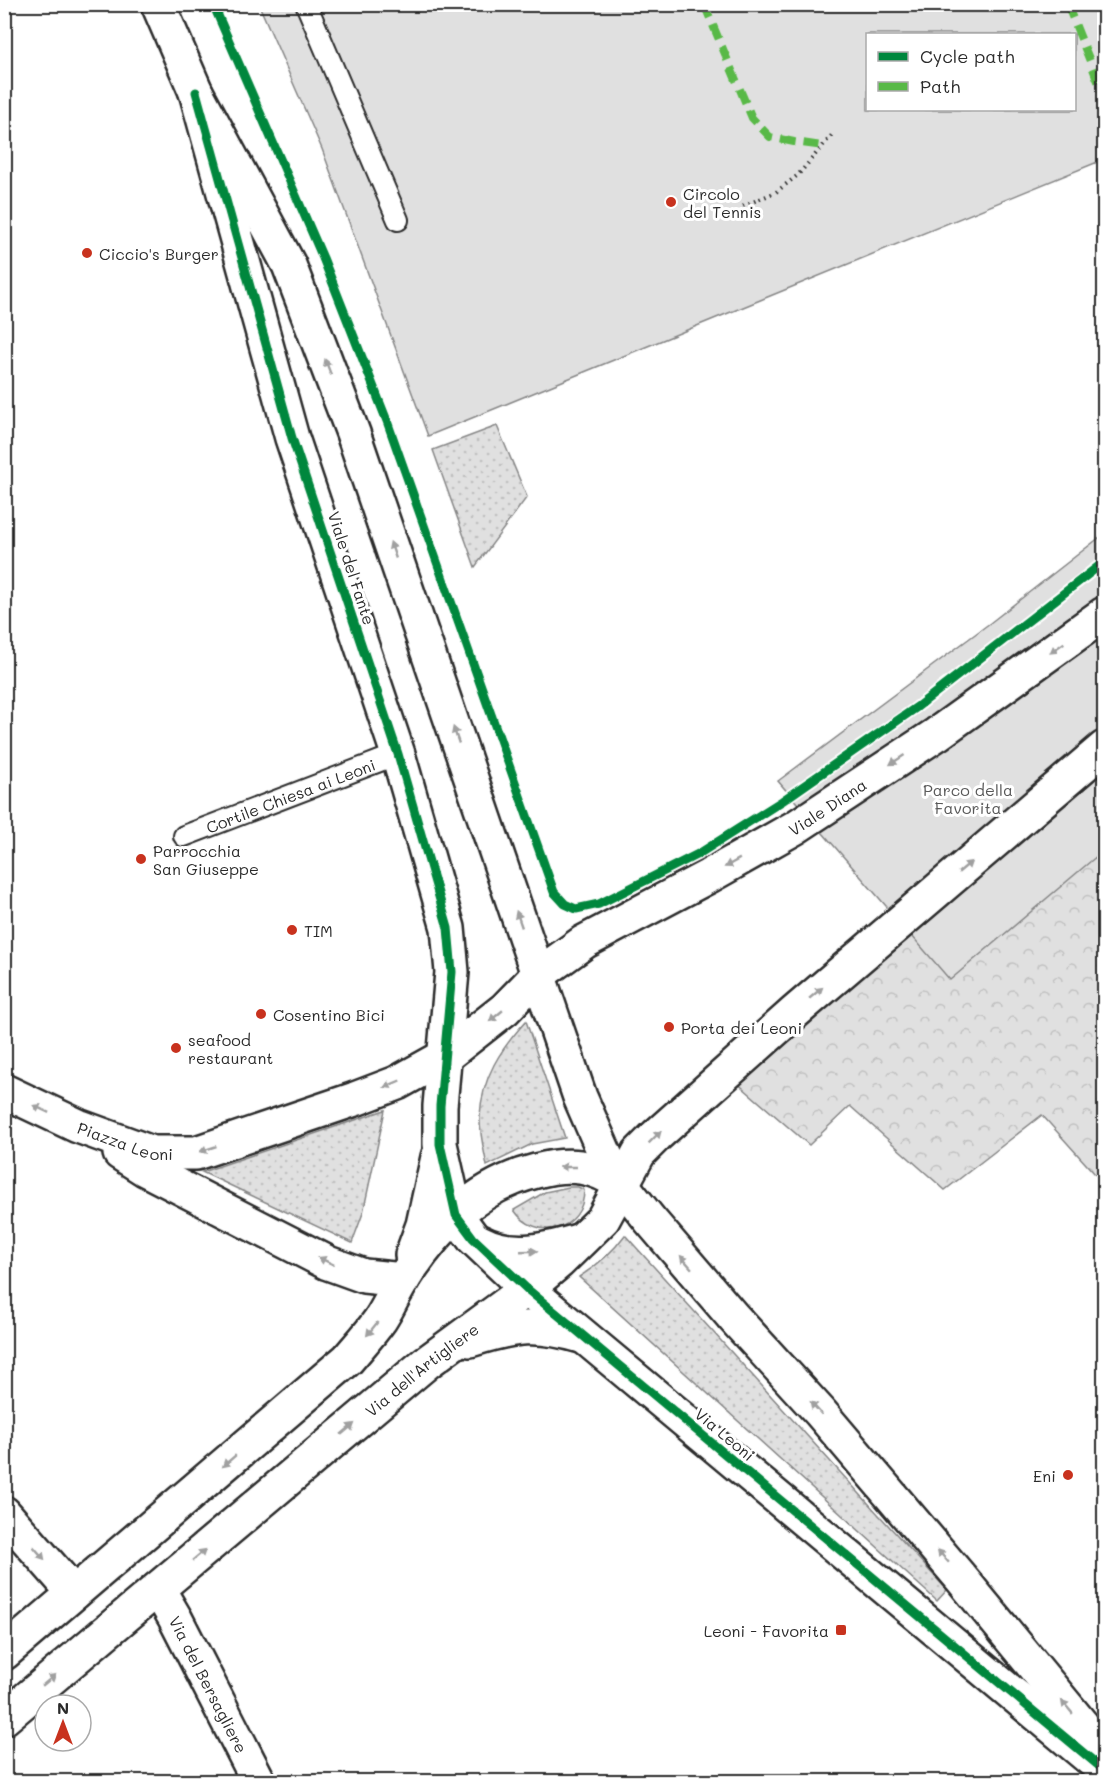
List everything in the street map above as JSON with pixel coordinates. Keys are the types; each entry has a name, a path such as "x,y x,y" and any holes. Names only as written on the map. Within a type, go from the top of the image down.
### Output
{"street":[{"name":"Viale del Fante","path":"158,4 196,92 289,265 353,433 538,975"},
{"name":"Viale del Fante","path":"196,92 292,438 398,754 448,928 452,972 444,1057"},
{"name":"Viale Diana","path":"444,1057 505,1009 538,975 584,942 796,827 937,734 1104,614"},
{"path":"622,1185 639,1153 657,1135 795,1012 1104,748"},
{"path":"538,975 579,1097 607,1159 622,1185 954,1569 1104,1751"},
{"path":"403,1280 423,1225 440,1144 444,1057"},
{"name":"Piazza Leoni","path":"78,1126 152,1153 196,1153 397,1083 444,1057"},
{"path":"4,1091 78,1126"},
{"name":"Piazza Leoni","path":"78,1126 145,1169 328,1263 364,1276 403,1280"},
{"path":"440,1144 464,1226 489,1247 527,1252 552,1249 585,1239"},
{"path":"4,1653 348,1359 380,1321 403,1280 435,1237 464,1226 479,1194 501,1182 560,1166 590,1168 607,1173 622,1185"},
{"name":"Via dell'Artigliere","path":"4,1718 426,1363 527,1289 585,1239 603,1219 622,1185"},
{"name":"Via Leoni","path":"464,1226 527,1289 1104,1770"},
{"path":"426,1363 470,1340 505,1329 534,1327 564,1331 587,1338"},
{"path":"4,1513 74,1593"},
{"name":"Via del Bersagliere","path":"158,1589 259,1782"}],"lane":[{"path":"306,4 399,220"},
{"name":"Cortile Chiesa ai Leoni","path":"184,836 398,754"}],"path":[{"path":"743,206 776,192 798,175 832,135"}],"green space":[{"name":"Circolo del Tennis","path":"259,5 1104,5 1104,170 1100,161 428,436 322,149"},
{"path":"497,426 527,497 475,567 433,450"},
{"name":"Parco della Favorita","path":"1104,534 1104,850 950,980 778,781 990,623"},
{"path":"1104,770 1104,850 1095,857 1104,870 1104,1022 1096,1048 1104,1054 1104,1184 1042,1115 945,1190 850,1106 809,1145 735,1081"},
{"path":"526,1021 565,1138 532,1144 487,1166 480,1122 484,1089 494,1065"},
{"path":"385,1110 363,1213 352,1243 202,1172"},
{"path":"569,1187 584,1190 582,1204 568,1223 557,1228 546,1229 534,1226 523,1220 514,1210 545,1192"},
{"path":"625,1235 947,1590 937,1601 579,1277 604,1258"}],"marked path":[{"path":"704,4 752,118 770,137 823,146"},
{"path":"1067,4 1104,96"}],"cycle path":[{"path":"213,4 323,258 387,421 554,892 565,904 576,909 599,904 700,853 782,801 917,707 1104,562"},
{"path":"196,92 292,438 398,754 448,928 452,972 440,1106 440,1144 456,1215 473,1238 527,1289 1104,1770"}],"place":[{"name":"Circolo del Tennis","path":"671,202"},
{"name":"Ciccio's Burger","path":"87,253"},
{"name":"Parrocchia San Giuseppe","path":"141,859"},
{"name":"TIM","path":"292,930"},
{"name":"Cosentino Bici","path":"261,1014"},
{"name":"Porta dei Leoni","path":"669,1027"},
{"name":"seafood restaurant","path":"176,1048"},
{"name":"Eni","path":"1068,1475"},
{"name":"Leoni - Favorita","path":"841,1630"}]}
